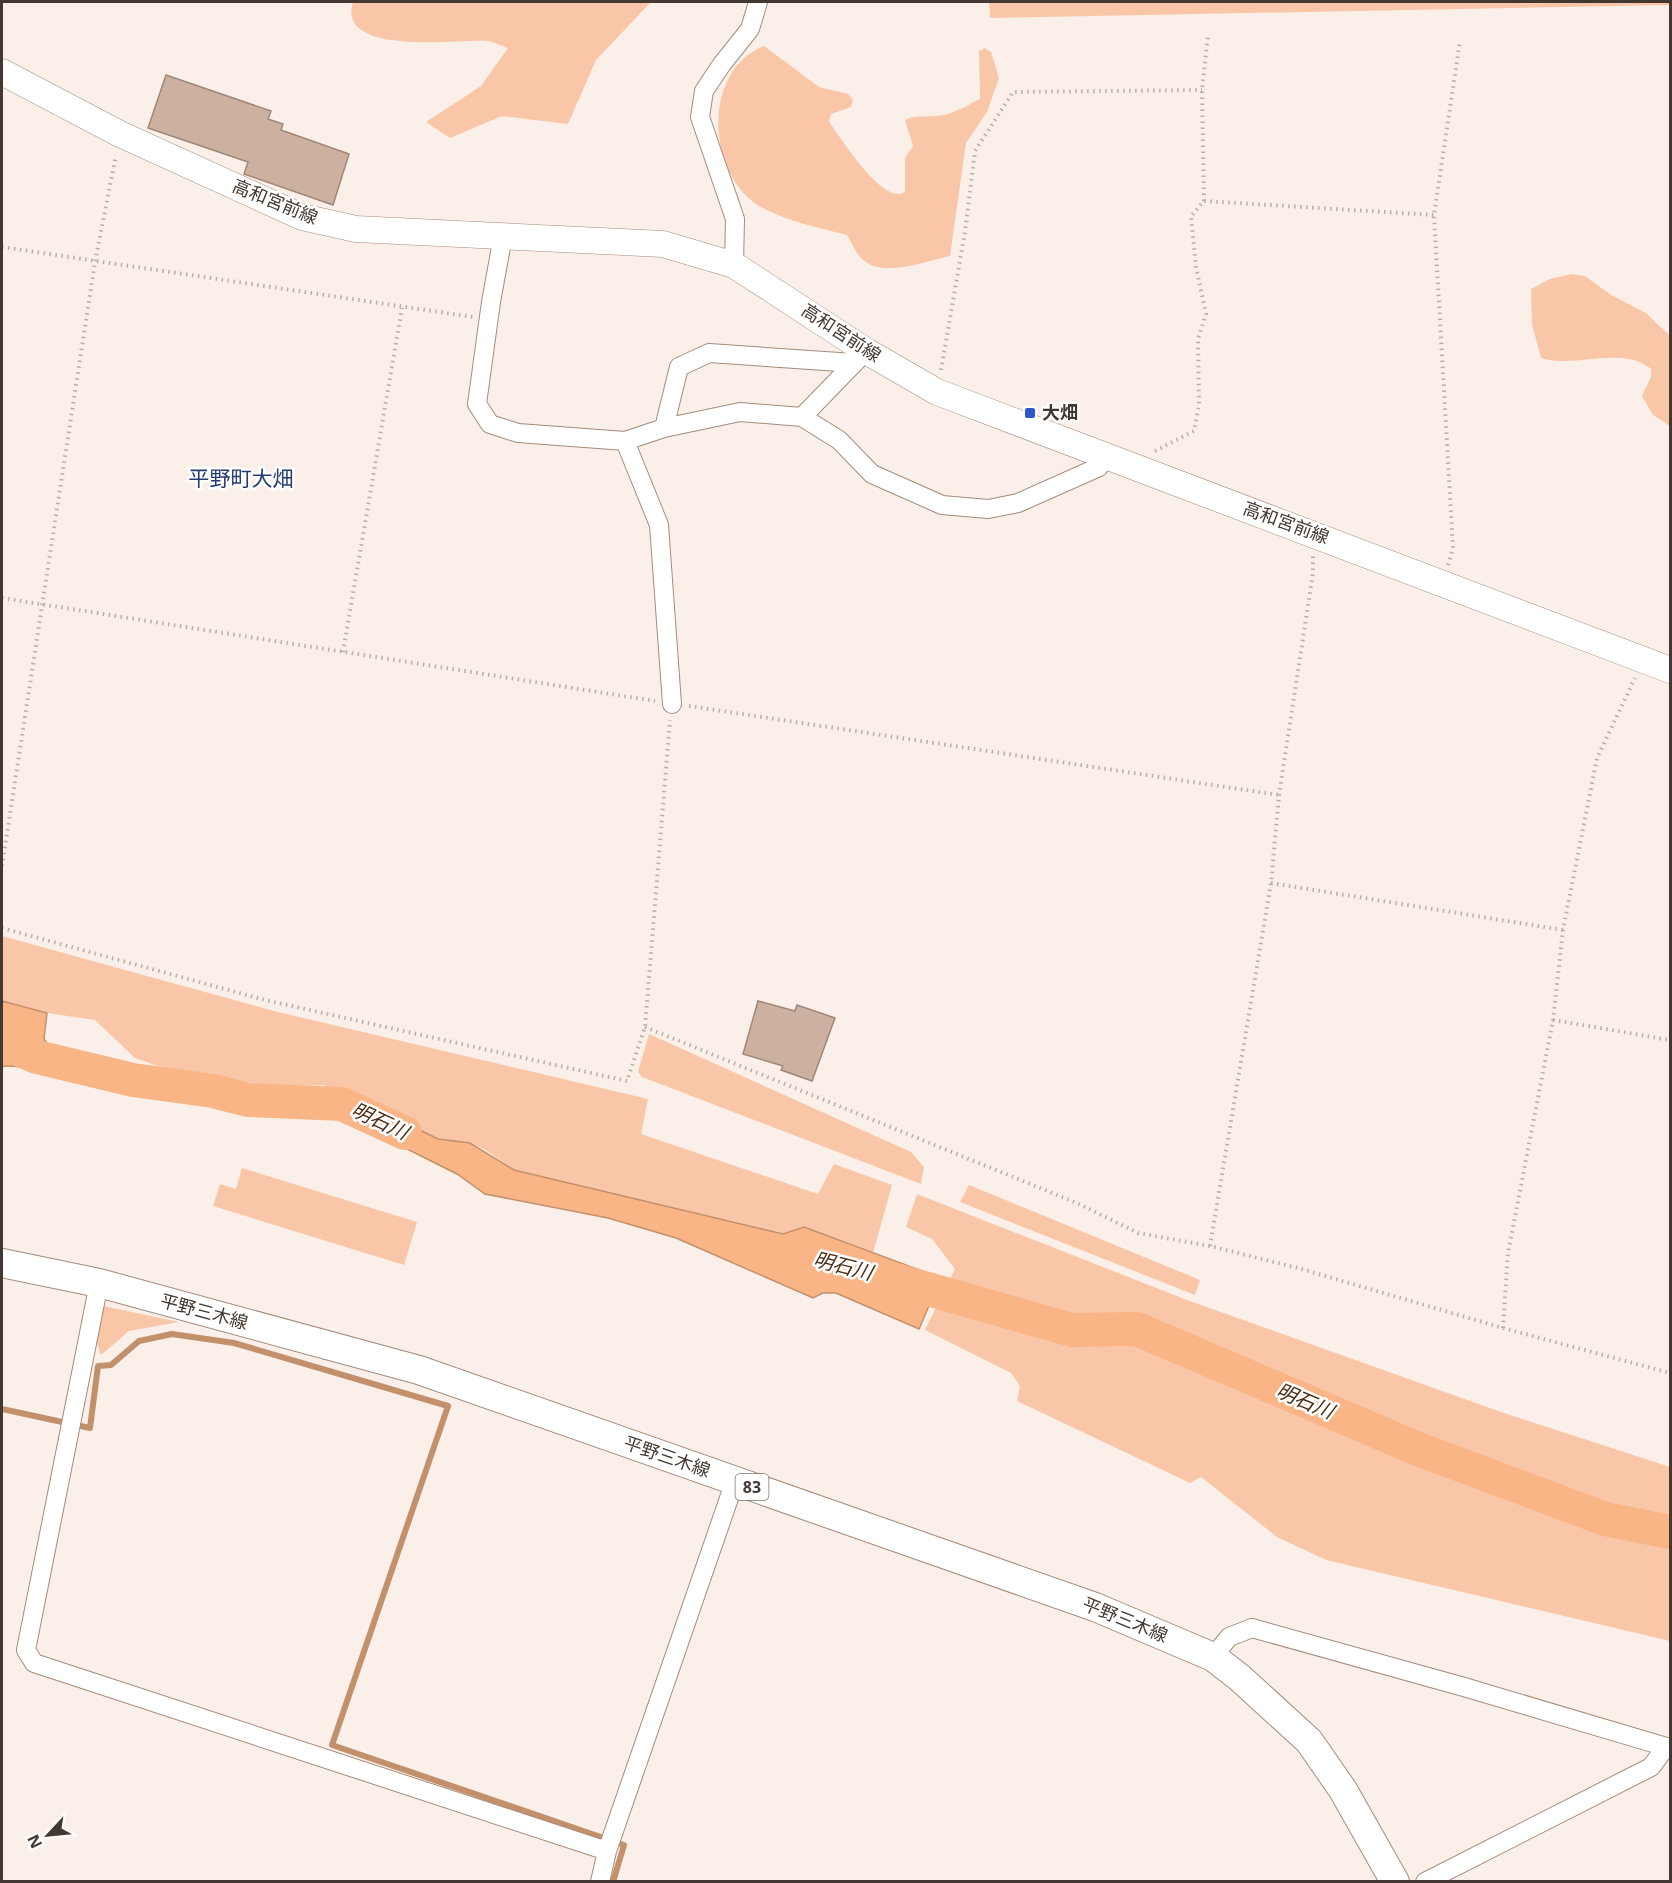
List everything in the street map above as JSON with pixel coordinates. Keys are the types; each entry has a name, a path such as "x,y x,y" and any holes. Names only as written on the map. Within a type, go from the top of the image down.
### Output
{"main road":[{"name":"平野三木線","path":"2,1263 99,1283 419,1370 1095,1607 1213,1657 1240,1678 1309,1741 1343,1790 1395,1881"}],"street":[{"path":"734,265 735,219 700,117 704,91 722,63 750,29 759,2"},
{"name":"高和宮前線","path":"2,72 120,134 302,217 356,229 663,244 734,265 860,357 937,392 1444,582 1671,670"},
{"path":"503,236 488,319 477,404 490,424 518,433 625,441 664,428 740,412 802,417 839,440 872,474 942,505 988,509 1018,503 1098,467 1106,456"},
{"path":"664,428 679,367 709,353 860,357"},
{"path":"802,417 860,357"},
{"path":"625,441 659,525 672,704"},
{"path":"99,1283 26,1650 34,1663 607,1851"},
{"path":"600,1881 607,1851 735,1481"},
{"path":"1213,1657 1229,1637 1252,1628 1464,1687 1668,1748 1651,1767 1425,1881"}],"path":[{"path":"1146,471 1156,450 1194,431 1199,405 1198,339 1206,314 1196,267 1191,216 1204,201 1202,90 1208,34"},
{"path":"1444,582 1453,548 1434,215 1460,41"},
{"path":"937,392 965,232 975,151 1013,92 1202,90"},
{"path":"2,866 95,262 120,134"},
{"path":"1204,201 1434,215"},
{"path":"2,247 488,319"},
{"path":"343,652 402,308"},
{"path":"1210,1246 1271,883 1279,795 1313,573 1314,534"},
{"path":"2,598 672,704 1279,795"},
{"path":"1503,1328 1508,1253 1553,1020 1563,930 1597,758 1645,659"},
{"path":"2,928 266,1000 627,1081 645,1028 672,704"},
{"path":"1271,883 1563,930"},
{"path":"1553,1020 1671,1040"},
{"path":"645,1028 1077,1203 1138,1233 1210,1246 1298,1268 1503,1328 1671,1373"}],"shaded area":[{"path":"353,2 651,2 596,60 568,124 502,116 450,138 426,122 481,86 508,48 486,41 428,42 380,38 363,31 352,19"},
{"path":"989,2 1670,2 1670,5 990,18"},
{"path":"764,46 819,87 848,94 853,100 851,107 831,114 829,122 864,169 886,189 896,194 905,192 905,158 913,146 905,120 913,117 944,115 980,99 979,51 985,48 991,52 999,78 987,112 966,143 950,256 905,267 881,268 871,265 860,257 847,235 777,215 756,204 739,188 728,168 720,145 718,121 721,97 730,76 744,58"},
{"path":"1571,274 1585,276 1611,295 1646,313 1670,336 1670,426 1653,415 1642,396 1651,377 1651,369 1639,362 1612,358 1555,361 1541,358 1532,324 1531,289 1550,279"},
{"path":"2,936 278,1012 648,1099 641,1134 818,1194 834,1164 892,1185 873,1253 804,1227 783,1234 514,1170 484,1149 470,1143 438,1139 396,1118 363,1108 324,1085 279,1086 183,1075 135,1058 95,1020 47,1013 2,1001"},
{"path":"649,1034 911,1152 924,1167 921,1184 642,1077 638,1072"},
{"path":"242,1168 417,1222 404,1265 213,1206 220,1184 236,1189"},
{"path":"969,1185 1200,1280 1195,1295 960,1202"},
{"path":"917,1194 1187,1300 1501,1412 1670,1467 1670,1641 1326,1560 1277,1537 1201,1477 1190,1483 1017,1401 1020,1386 1011,1373 925,1330 955,1269 932,1239 906,1227"},
{"path":"104,1306 179,1322 129,1331 101,1355 96,1341"}],"water":[{"path":"2,1001 47,1013 44,1039 55,1055 56,1069 51,1073 18,1067 2,1067"},
{"path":"363,1108 396,1118 438,1139 470,1143 514,1170 783,1234 804,1227 941,1278 919,1329 836,1293 823,1293 813,1298 676,1238 608,1218 485,1194 457,1174 357,1124"}],"building":[{"path":"166,75 271,111 268,119 283,124 281,130 349,154 333,205 244,174 248,162 148,128"},
{"path":"758,1001 795,1011 797,1005 835,1018 812,1081 781,1070 783,1066 743,1054"}],"waterway":[{"name":"明石川","path":"2,1042 37,1057 133,1080 213,1091 248,1100 342,1104 405,1133"},
{"name":"明石川","path":"889,1278 1072,1330 1137,1329 1418,1449 1605,1519 1670,1532"},
{"path":"2,1409 90,1428 98,1366 111,1365 139,1341 172,1334 234,1343 448,1406 332,1745 624,1845 613,1882"}],"place":[{"name":"大畑","path":"1030,413"}],"district":[{"name":"平野町大畑","path":"241,479"}]}
